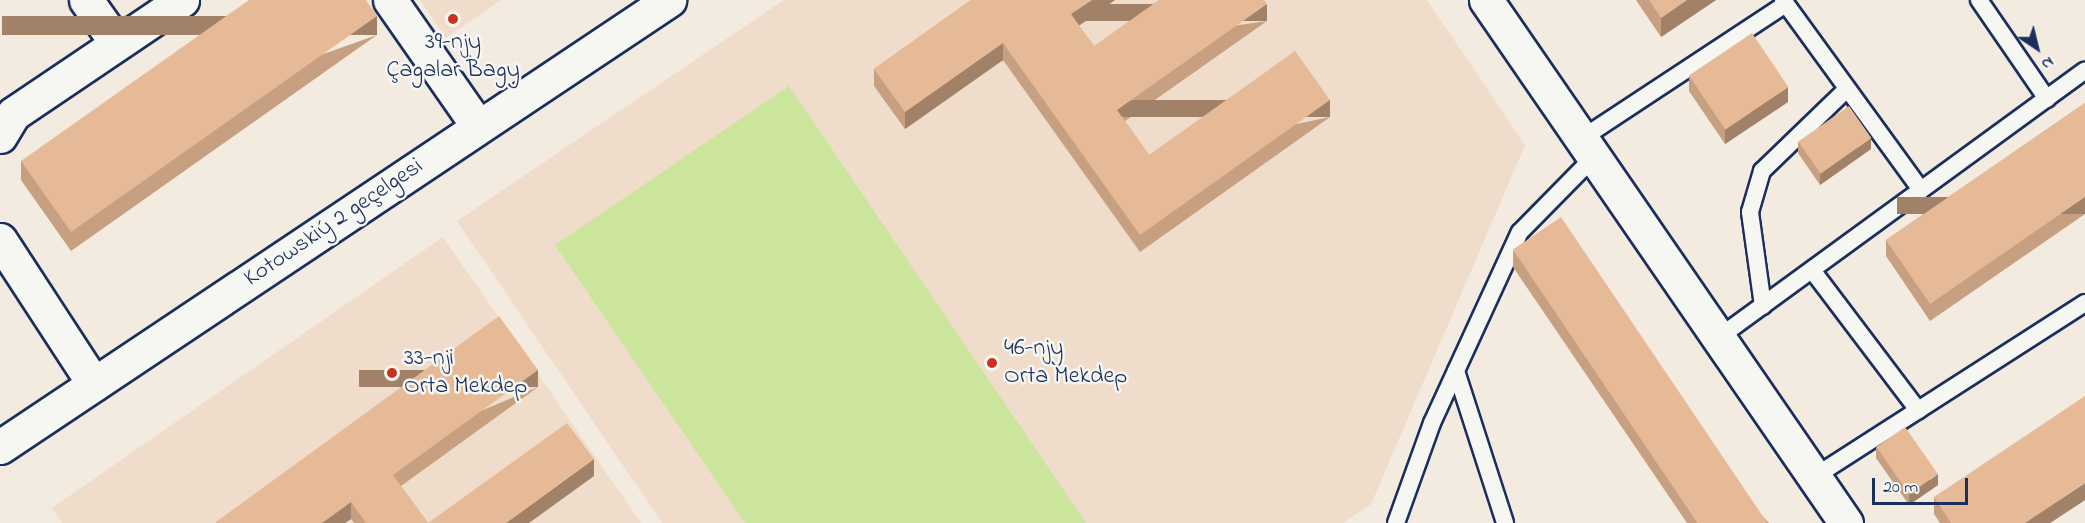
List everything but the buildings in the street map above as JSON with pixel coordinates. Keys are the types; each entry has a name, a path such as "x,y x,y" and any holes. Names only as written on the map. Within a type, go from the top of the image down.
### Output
{"street":[{"path":"86,0 116,42"},
{"path":"0,136 13,114 116,42 182,0"},
{"path":"390,0 478,126"},
{"name":"Kotowskiý 2 geçelgesi","path":"0,447 669,0"},
{"path":"1486,0 1846,523"},
{"path":"0,240 94,384"}],"lane":[{"path":"1979,0 2047,99"},
{"path":"1396,523 1456,371 1520,232 1588,148 1784,2 1921,190"},
{"path":"1718,338 2085,70"},
{"path":"1763,306 1750,212 1762,171 1847,88"},
{"path":"1812,270 1918,410"},
{"path":"1814,477 2085,303"},
{"path":"1456,371 1505,523"}],"shaded area":[{"name":"39-njy Çagalar Bagy","path":"420,0 501,0 446,38"},
{"name":"46-njy Orta Mekdep","path":"784,0 1427,0 1525,145 1371,504 1343,523 662,523 457,221"},
{"name":"33-nji Orta Mekdep","path":"443,237 641,523 62,523 52,508"}],"green space":[{"path":"789,86 1086,523 745,523 555,245"}],"place":[{"name":"39-njy Çagalar Bagy","path":"453,19"},
{"name":"46-njy Orta Mekdep","path":"992,363"},
{"name":"33-nji Orta Mekdep","path":"392,373"}]}
